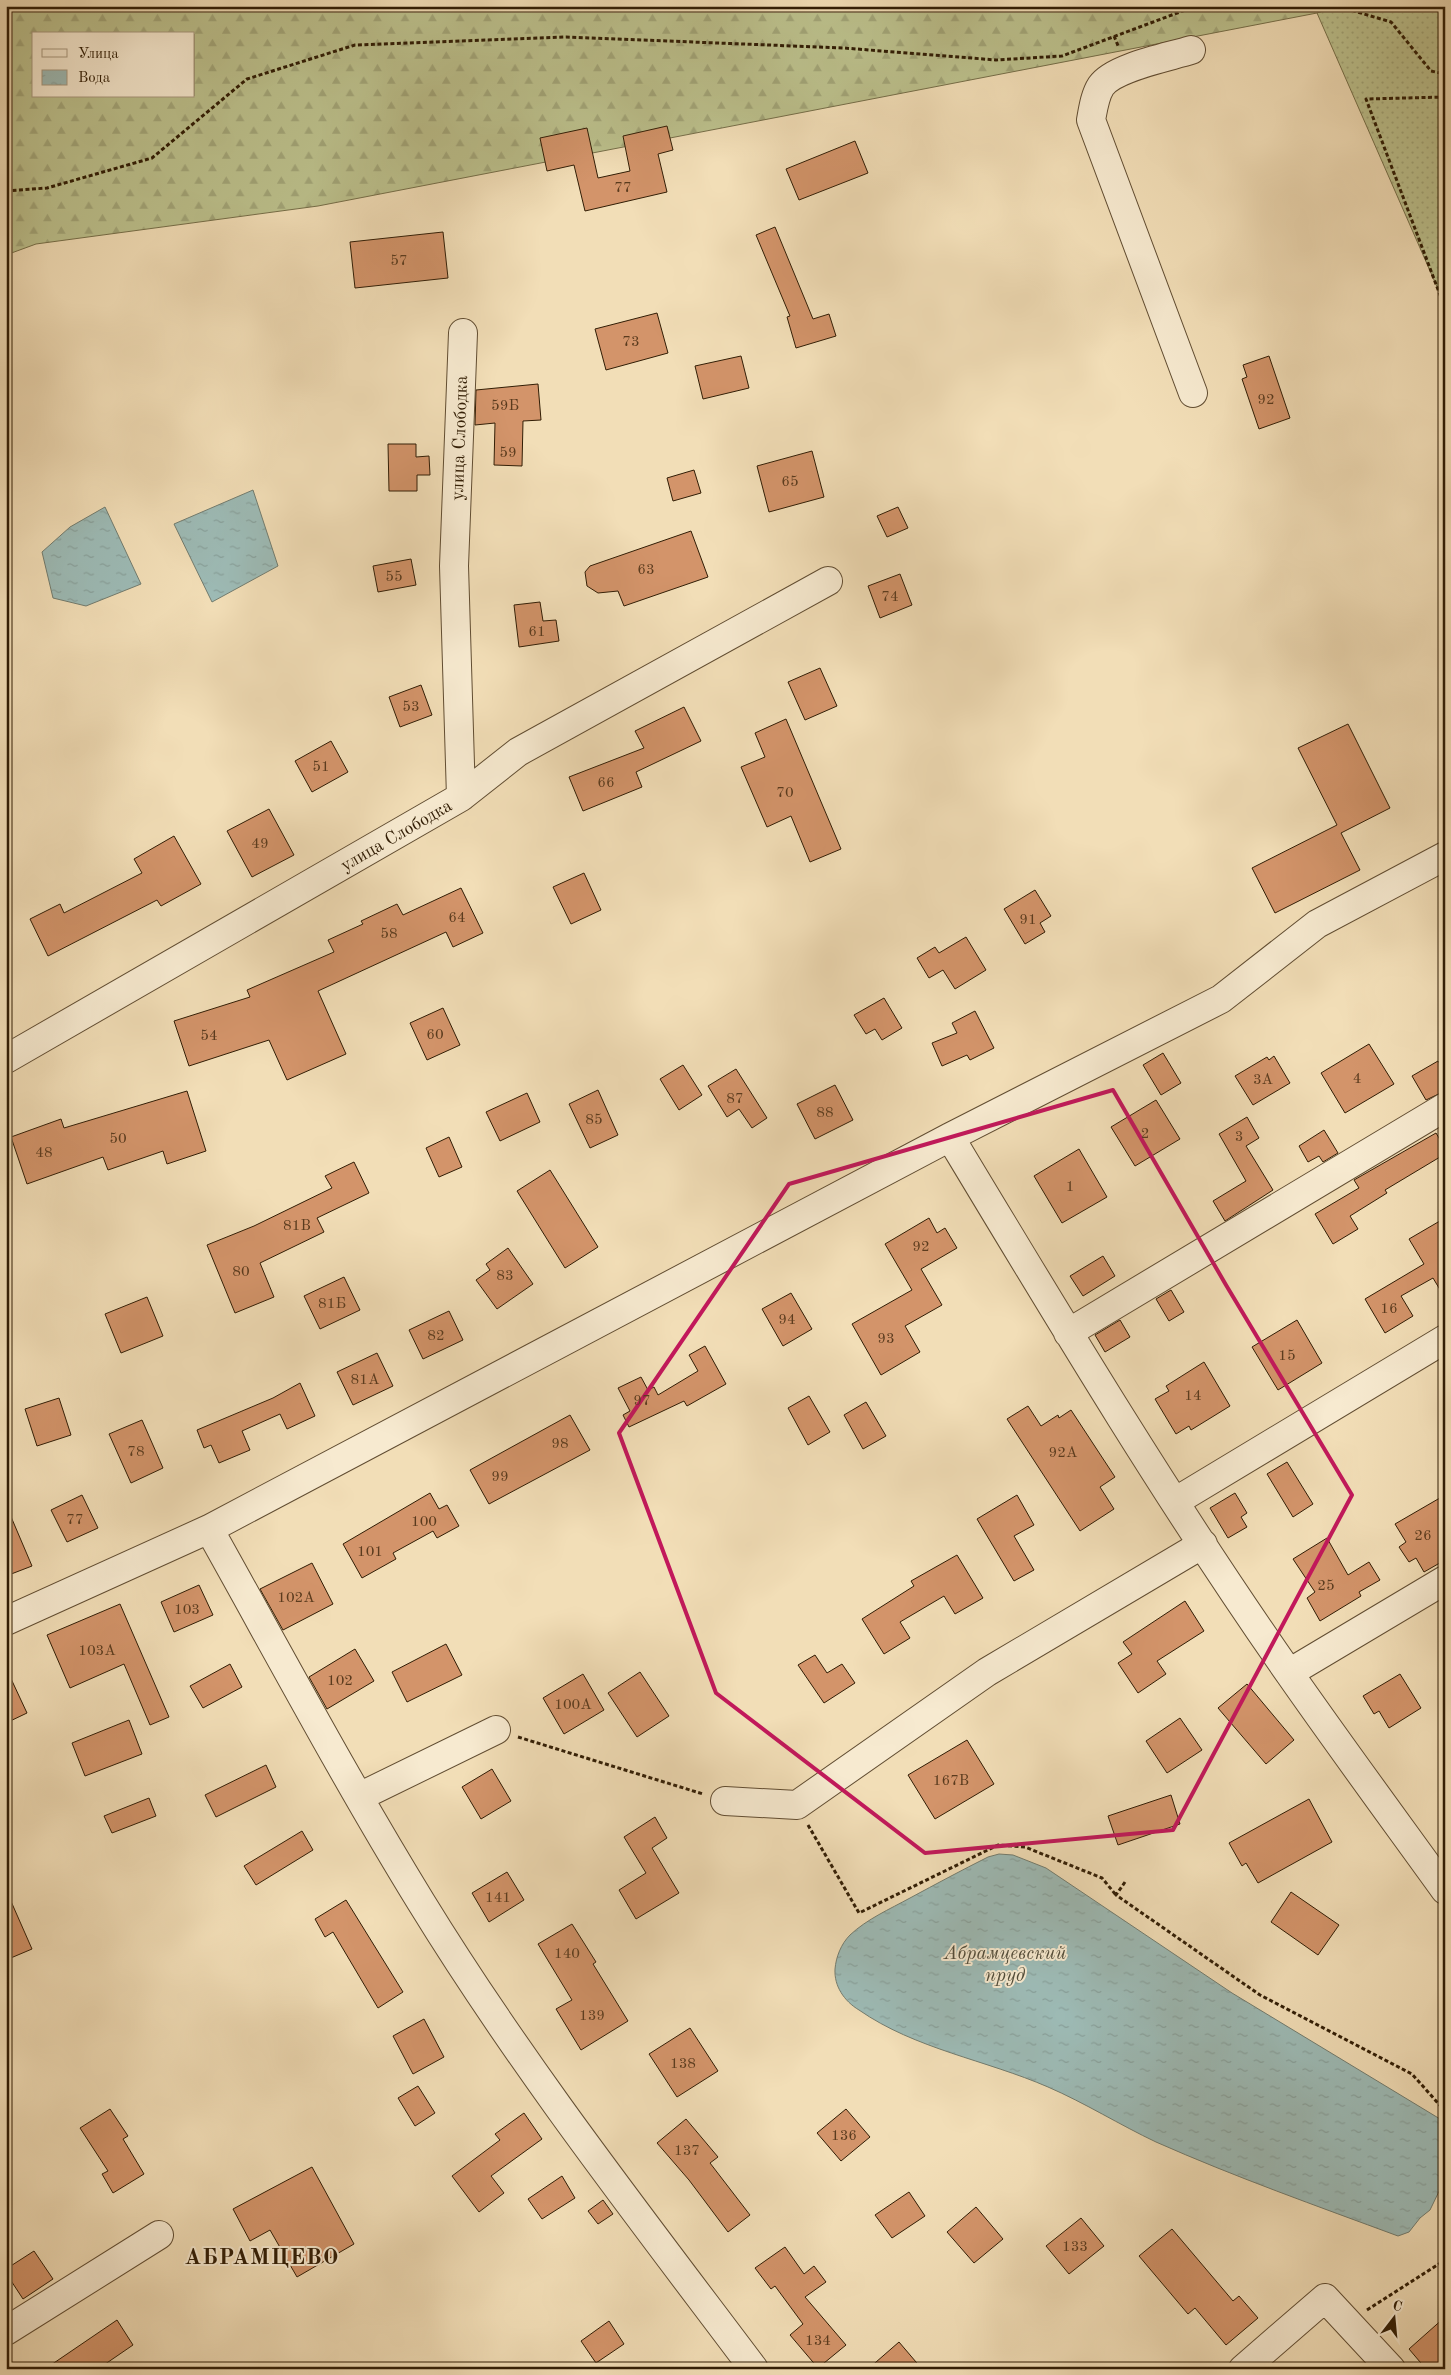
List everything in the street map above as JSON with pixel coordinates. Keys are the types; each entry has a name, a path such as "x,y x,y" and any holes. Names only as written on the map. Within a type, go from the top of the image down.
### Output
{"street":[{"path":"1191,50 1115,75 1101,86 1093,107 1092,120 1192,393"},
{"name":"улица Слободка","path":"6,1059 461,797 454,566 463,333"},
{"path":"461,797 518,752 828,581"},
{"path":"6,1621 209,1529 950,1137 1221,999 1317,924 1445,856"},
{"path":"1068,1332 1445,1107"},
{"path":"950,1137 1068,1332 1203,1544 1289,1673 1445,1890"},
{"path":"1176,1501 1445,1339"},
{"path":"209,1529 359,1797 421,1903 541,2085 754,2369"},
{"path":"725,1801 797,1805 987,1672 1203,1544"},
{"path":"1289,1673 1445,1580"},
{"path":"359,1797 496,1730"},
{"path":"6,2331 160,2235"},
{"path":"1243,2369 1326,2298 1391,2369"}],"path":[{"path":"6,192 48,188 152,158 247,79 355,46 566,37 844,48 996,60 1062,56 1196,6"},
{"path":"1347,6 1354,11 1391,22 1431,71 1445,74"},
{"path":"1445,97 1366,99 1445,308"},
{"path":"496,1730 725,1801"},
{"path":"797,1805 859,1912 998,1845 1025,1847 1102,1878 1116,1895 1260,1995 1412,2074 1445,2112"},
{"path":"1116,1895 1125,1882"},
{"path":"1348,2322 1445,2260"}],"highlighted area":[{"path":"1113,1090 1226,1285 1352,1495 1173,1830 925,1853 716,1693 619,1433 789,1184"}],"green space":[{"path":"6,6 1338,6 1317,13 318,206 36,244 6,255"},
{"path":"1338,6 1445,6 1445,305 1317,13"}],"water":[{"path":"253,490 278,566 212,602 174,524"},
{"path":"105,507 141,584 86,606 53,598 42,552 70,527"},
{"name":"Абрамцевский пруд","path":"999,1854 1013,1855 1046,1868 1232,1993 1445,2122 1445,2179 1430,2210 1420,2218 1409,2232 1398,2236 1276,2191 1186,2155 1156,2142 1048,2087 903,2035 859,2010 845,1998 838,1987 835,1969 839,1951 850,1935 887,1910 988,1857"}],"building":[{"path":"667,126 673,150 658,154 667,192 585,211 574,165 547,171 540,138 587,128 598,178 630,171 623,136"},
{"path":"855,141 868,173 799,200 786,169"},
{"path":"775,227 813,319 829,314 836,336 796,348 787,317 790,316 756,235"},
{"path":"443,232 448,278 355,288 350,242"},
{"path":"657,313 668,353 606,370 595,329"},
{"path":"741,356 749,388 703,399 695,366"},
{"path":"1269,356 1290,418 1259,429 1242,379 1247,377 1243,365"},
{"path":"538,384 541,420 523,421 522,466 494,465 495,423 475,425 476,390"},
{"path":"388,444 416,444 416,457 429,456 430,475 417,475 417,491 389,491"},
{"path":"812,451 824,497 769,512 757,466"},
{"path":"694,470 701,493 673,501 667,478"},
{"path":"898,507 908,528 887,537 877,516"},
{"path":"691,531 708,577 624,606 618,591 598,593 587,586 585,572 590,566"},
{"path":"411,559 416,585 378,592 373,566"},
{"path":"900,574 912,605 880,618 868,586"},
{"path":"540,602 543,621 556,620 559,641 519,647 514,605"},
{"path":"820,668 837,706 805,720 788,682"},
{"path":"421,685 432,715 400,727 389,697"},
{"path":"684,707 701,741 636,772 642,787 583,811 569,777 644,748 635,731"},
{"path":"786,719 841,849 810,862 791,816 767,827 741,767 765,757 755,733"},
{"path":"1348,724 1390,808 1341,833 1360,870 1275,913 1252,868 1337,825 1298,748"},
{"path":"331,741 348,772 312,792 295,761"},
{"path":"269,809 294,855 252,877 227,831"},
{"path":"174,836 201,884 161,906 157,900 48,956 30,919 60,904 64,913 142,873 134,859"},
{"path":"584,873 601,910 571,924 553,887"},
{"path":"461,888 483,933 453,947 446,932 318,991 346,1054 287,1080 269,1040 189,1066 174,1021 250,997 247,990 334,952 328,940 363,924 361,921 397,904 403,915"},
{"path":"1035,890 1051,916 1040,923 1045,932 1025,944 1004,909"},
{"path":"966,937 986,970 955,989 943,970 929,978 917,958 935,947 939,953"},
{"path":"884,998 902,1028 882,1040 875,1029 866,1034 854,1015"},
{"path":"443,1008 460,1045 427,1060 410,1023"},
{"path":"975,1011 994,1048 970,1060 967,1055 942,1066 932,1043 957,1033 952,1023"},
{"path":"1369,1044 1394,1084 1345,1113 1321,1073"},
{"path":"1163,1053 1181,1083 1161,1095 1143,1065"},
{"path":"1274,1056 1290,1083 1253,1105 1235,1076 1267,1057 1269,1060"},
{"path":"1438,1061 1445,1072 1445,1091 1426,1100 1412,1076"},
{"path":"683,1065 702,1095 679,1110 660,1079"},
{"path":"736,1069 767,1118 752,1128 739,1109 727,1117 708,1086"},
{"path":"835,1085 853,1120 815,1139 797,1104"},
{"path":"598,1090 618,1135 590,1148 569,1104"},
{"path":"187,1091 206,1151 167,1164 163,1151 108,1170 103,1157 27,1184 11,1137 61,1119 64,1128"},
{"path":"527,1093 540,1122 500,1141 486,1112"},
{"path":"1156,1100 1180,1139 1135,1166 1111,1127"},
{"path":"1247,1117 1259,1138 1246,1146 1273,1190 1225,1221 1213,1201 1246,1181 1219,1134"},
{"path":"1324,1130 1338,1153 1323,1162 1319,1156 1308,1162 1299,1146"},
{"path":"1436,1133 1445,1148 1445,1154 1385,1190 1387,1193 1350,1216 1358,1229 1333,1244 1315,1214 1359,1188 1354,1180"},
{"path":"449,1137 462,1167 439,1177 426,1148"},
{"path":"1079,1149 1107,1197 1062,1223 1034,1176"},
{"path":"354,1162 369,1193 317,1218 324,1232 260,1263 274,1297 235,1313 207,1245 254,1226 332,1188 325,1176"},
{"path":"550,1170 598,1247 565,1268 517,1191"},
{"path":"929,1218 937,1233 945,1228 957,1248 921,1269 942,1305 905,1326 920,1352 881,1375 852,1324 912,1290 885,1244"},
{"path":"1445,1218 1445,1298 1433,1278 1401,1296 1413,1316 1385,1333 1365,1299 1424,1264 1409,1239"},
{"path":"508,1248 533,1284 497,1309 476,1280 490,1270 486,1264"},
{"path":"1103,1256 1115,1276 1083,1296 1070,1276"},
{"path":"344,1277 360,1310 320,1329 304,1296"},
{"path":"1171,1290 1184,1312 1169,1321 1156,1299"},
{"path":"791,1293 812,1329 783,1346 762,1309"},
{"path":"147,1297 163,1336 121,1353 105,1314"},
{"path":"449,1311 463,1340 423,1359 409,1330"},
{"path":"1120,1320 1130,1337 1105,1352 1095,1335"},
{"path":"1297,1320 1322,1363 1278,1390 1252,1347"},
{"path":"705,1346 726,1384 687,1406 684,1401 629,1427 623,1415 630,1411 618,1388 641,1377 648,1390 654,1387 658,1395 698,1371 689,1355"},
{"path":"377,1353 393,1386 353,1405 337,1372"},
{"path":"1204,1362 1230,1406 1191,1430 1189,1426 1176,1434 1155,1399 1169,1391 1166,1386"},
{"path":"300,1383 315,1416 287,1429 280,1414 242,1431 250,1450 219,1463 211,1445 204,1448 197,1430 273,1398"},
{"path":"809,1396 830,1432 808,1445 788,1408"},
{"path":"59,1398 71,1435 37,1446 25,1409"},
{"path":"866,1402 886,1436 863,1449 844,1415"},
{"path":"1028,1406 1041,1426 1058,1415 1059,1418 1071,1410 1115,1477 1100,1487 1114,1509 1080,1531 1007,1419"},
{"path":"570,1415 590,1450 489,1504 470,1470"},
{"path":"142,1420 163,1468 131,1483 109,1434"},
{"path":"1287,1462 1313,1504 1293,1517 1267,1474"},
{"path":"430,1493 439,1509 447,1505 459,1526 437,1538 433,1531 393,1553 396,1559 362,1578 343,1544"},
{"path":"1235,1493 1247,1513 1241,1517 1247,1527 1228,1538 1210,1508"},
{"path":"82,1495 98,1528 67,1542 51,1510"},
{"path":"1017,1495 1034,1525 1014,1536 1034,1570 1014,1581 977,1519"},
{"path":"1445,1495 1445,1560 1424,1572 1416,1558 1409,1562 1399,1547 1406,1542 1395,1524"},
{"path":"6,1505 32,1566 6,1576"},
{"path":"1327,1538 1348,1575 1369,1562 1380,1580 1359,1592 1361,1596 1320,1621 1307,1598 1315,1592 1293,1559"},
{"path":"957,1555 983,1598 955,1614 944,1596 900,1622 910,1638 884,1654 862,1619 914,1586 911,1581"},
{"path":"312,1563 333,1604 283,1630 260,1589"},
{"path":"199,1585 213,1615 174,1632 161,1602"},
{"path":"1185,1601 1204,1631 1157,1661 1166,1674 1138,1693 1118,1663 1132,1654 1123,1642"},
{"path":"120,1604 169,1717 150,1725 124,1664 70,1688 47,1635"},
{"path":"446,1644 462,1675 407,1702 392,1672"},
{"path":"355,1649 374,1681 327,1709 309,1677"},
{"path":"815,1655 827,1673 842,1664 855,1683 824,1703 798,1665"},
{"path":"230,1664 242,1687 203,1708 190,1686"},
{"path":"6,1668 27,1713 6,1723"},
{"path":"640,1672 669,1716 637,1737 608,1693"},
{"path":"583,1674 604,1710 564,1734 543,1698"},
{"path":"1400,1674 1421,1708 1389,1728 1379,1711 1374,1714 1363,1696"},
{"path":"1247,1684 1294,1740 1266,1764 1218,1708"},
{"path":"1180,1718 1202,1750 1167,1773 1146,1741"},
{"path":"129,1720 142,1754 85,1776 72,1743"},
{"path":"967,1740 994,1784 935,1819 908,1775"},
{"path":"266,1765 276,1787 216,1817 205,1795"},
{"path":"492,1769 511,1801 481,1819 462,1787"},
{"path":"1171,1795 1180,1824 1118,1845 1108,1816"},
{"path":"149,1798 156,1816 112,1833 104,1816"},
{"path":"1309,1799 1332,1842 1258,1883 1246,1863 1242,1866 1229,1843"},
{"path":"655,1817 667,1838 652,1848 679,1893 636,1919 619,1890 646,1873 624,1837"},
{"path":"302,1831 313,1850 256,1885 244,1866"},
{"path":"507,1872 524,1900 489,1922 472,1893"},
{"path":"6,1890 32,1949 6,1960"},
{"path":"1291,1892 1339,1925 1318,1955 1271,1922"},
{"path":"346,1900 403,1992 378,2008 333,1932 325,1937 315,1919"},
{"path":"572,1924 596,1962 593,1964 628,2021 581,2050 556,2009 572,2000 538,1944"},
{"path":"424,2019 444,2057 413,2074 393,2036"},
{"path":"690,2028 718,2071 677,2097 649,2054"},
{"path":"418,2086 435,2113 415,2126 398,2098"},
{"path":"110,2109 128,2136 123,2139 144,2174 113,2193 102,2174 108,2171 80,2128"},
{"path":"846,2109 870,2137 841,2161 817,2133"},
{"path":"524,2113 542,2139 491,2176 504,2193 479,2212 452,2176 500,2140 495,2134"},
{"path":"686,2119 718,2157 710,2163 750,2215 728,2232 689,2180 657,2143"},
{"path":"312,2167 354,2244 297,2277 270,2230 250,2241 233,2209"},
{"path":"562,2176 575,2198 542,2219 528,2199"},
{"path":"909,2192 925,2216 892,2238 875,2215"},
{"path":"603,2200 613,2214 598,2224 588,2211"},
{"path":"976,2207 1003,2239 974,2263 947,2232"},
{"path":"1081,2218 1104,2246 1069,2274 1046,2246"},
{"path":"1172,2229 1233,2301 1239,2296 1258,2318 1226,2345 1195,2308 1188,2314 1139,2256"},
{"path":"785,2247 804,2274 814,2266 826,2282 805,2297 846,2345 818,2368 790,2335 803,2324 775,2286 771,2289 755,2268"},
{"path":"34,2251 53,2279 23,2299 6,2273 6,2269"},
{"path":"1445,2317 1445,2369 1426,2369 1409,2349"},
{"path":"117,2320 133,2345 98,2369 45,2369"},
{"path":"609,2321 624,2344 596,2363 581,2341"},
{"path":"899,2342 922,2369 868,2369"}],"district":[{"name":"АБРАМЦЕВО","path":"262,2256"}]}
